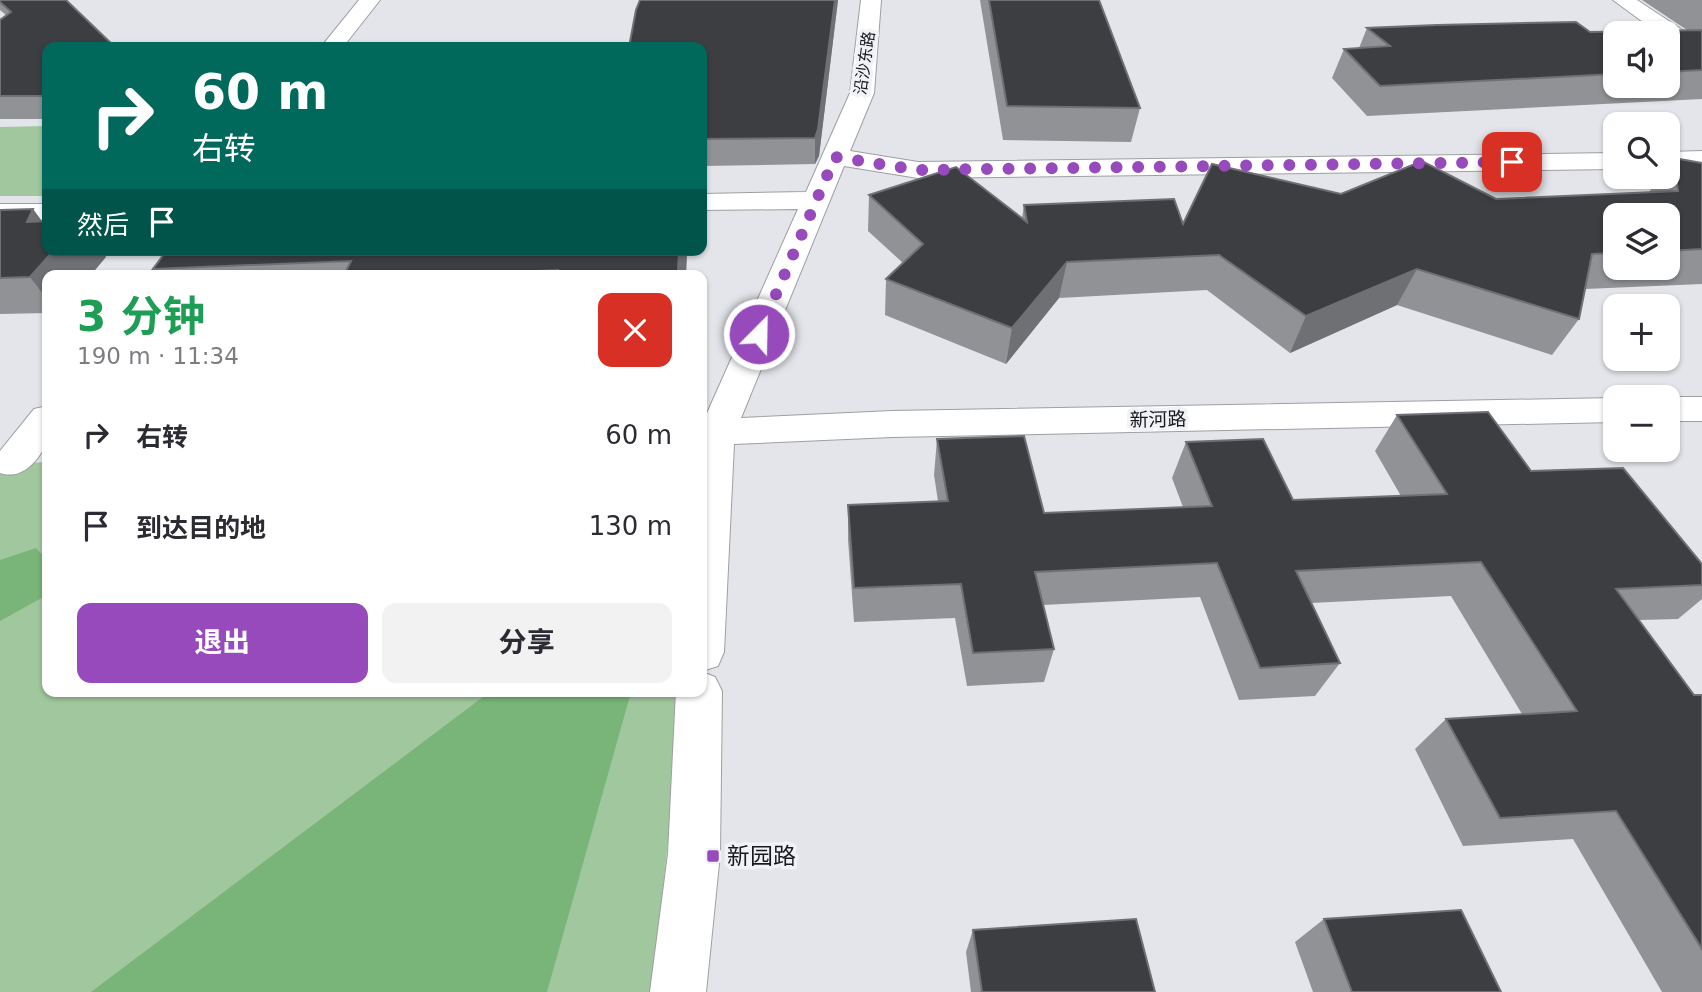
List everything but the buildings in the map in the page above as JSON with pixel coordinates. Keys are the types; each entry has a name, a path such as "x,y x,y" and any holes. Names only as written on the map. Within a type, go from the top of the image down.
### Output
{"street":[{"path":"336,42 370,0"},
{"name":"沿沙东路","path":"710,433 862,93 871,0"},
{"path":"1623,0 1702,52"},
{"path":"835,157 918,170 1603,161"},
{"path":"1680,160 1702,159"},
{"path":"707,202 816,200"},
{"path":"0,212 42,212"},
{"path":"1680,409 1702,409"},
{"name":"新河路","path":"710,433 919,424 1603,410"},
{"path":"5,464 42,423"},
{"path":"707,515 710,433"},
{"path":"5,464 42,462"},
{"path":"678,992 694,854 699,697"}],"green space":[{"path":"42,126 42,196 0,196 0,127"},
{"path":"42,462 42,697 683,697 652,992 0,992 0,464"},
{"path":"36,548 42,555 42,598 0,621 0,560"},
{"path":"483,697 630,697 547,992 91,992"}],"place":[{"name":"新园路","path":"713,856"}],"route":[{"path":"759,334 835,157 918,170 1512,162"}]}
